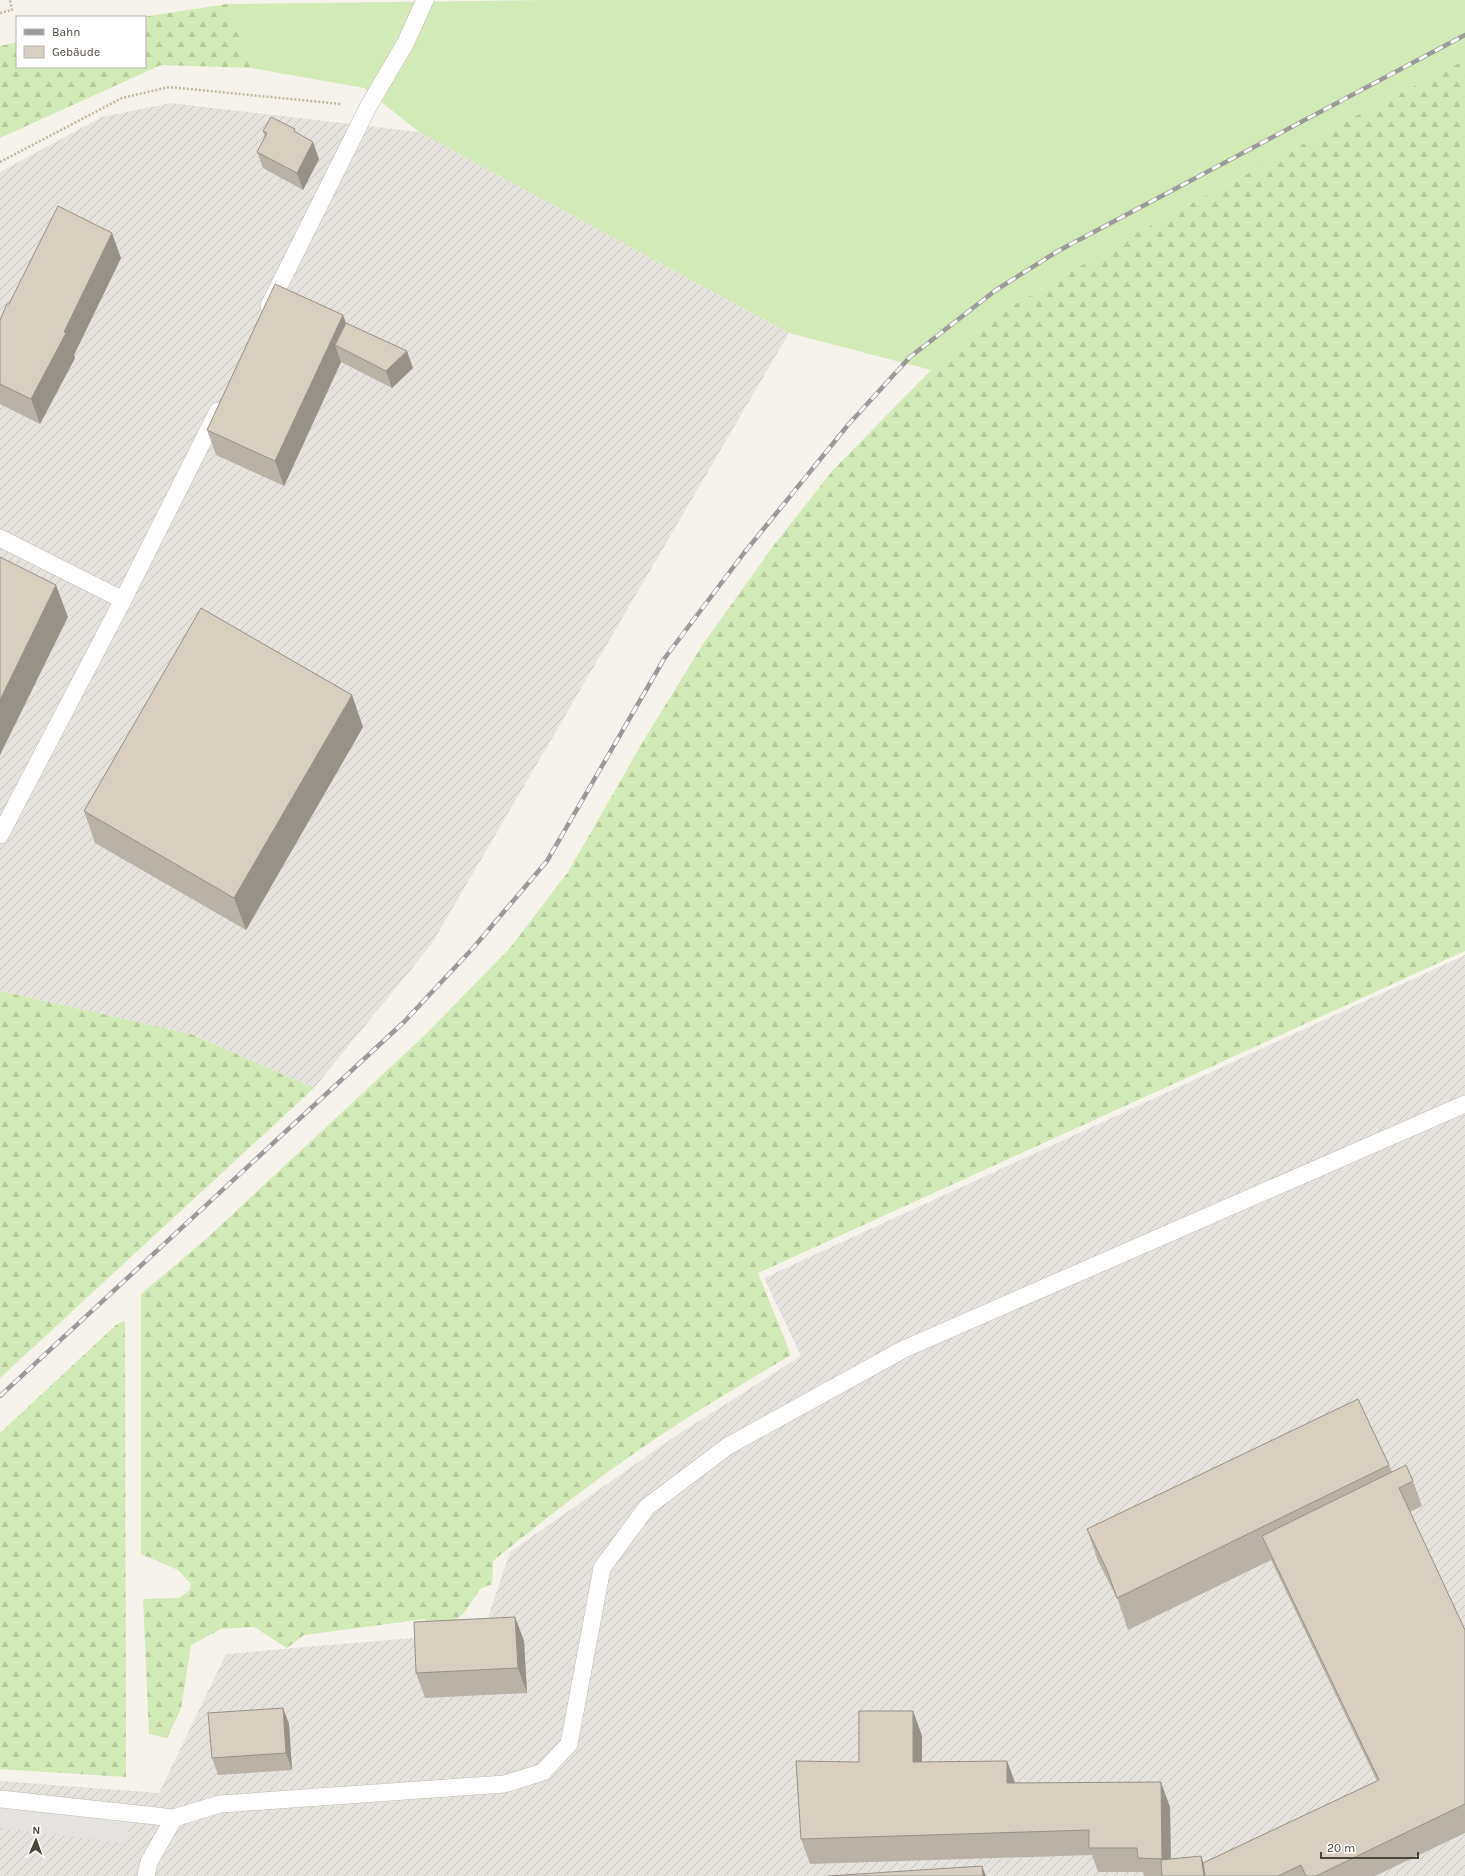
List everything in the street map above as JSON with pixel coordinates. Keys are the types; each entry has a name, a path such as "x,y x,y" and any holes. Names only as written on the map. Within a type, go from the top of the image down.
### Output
{"lane":[{"path":"262,321 368,107 405,44 425,0"},
{"path":"0,835 123,600 223,400"},
{"path":"0,538 123,600"},
{"path":"0,1799 174,1818 220,1804 504,1784 543,1772 569,1744 602,1568 647,1506 728,1446 904,1349 1465,1104"},
{"path":"146,1876 149,1862 174,1818"}],"path":[{"path":"0,13 12,10 10,0"},
{"path":"0,162 122,98 169,87 368,107"}],"shaded area":[{"path":"171,103 419,132 789,333 431,945 314,1088 191,1034 0,991 0,172 102,117"},
{"path":"1465,955 1465,1876 0,1876 0,1781 159,1793 226,1654 483,1632 510,1552 674,1437 801,1356 764,1278"},
{"path":"0,1804 130,1818 127,1843 0,1828"}],"green space":[{"path":"557,0 1465,0 1465,60 1365,111 1140,231 1007,309 931,370 789,333 419,132 364,88 251,68 227,4"},
{"path":"227,4 251,68 161,65 0,138 0,46 16,42 16,68 146,68 146,16"},
{"path":"1465,60 1465,951 758,1273 791,1355 674,1426 600,1478 528,1533 493,1561 492,1584 480,1589 464,1613 446,1627 426,1626 425,1619 304,1635 287,1648 254,1627 221,1629 191,1645 181,1709 167,1738 149,1734 143,1599 179,1598 190,1590 191,1584 178,1570 141,1554 141,1294 206,1239 425,1035 510,948 568,872 644,740 703,644 774,545 833,470 931,370 1007,309 1140,231 1365,111"},
{"path":"0,991 191,1034 314,1088 0,1378"},
{"path":"125,1321 126,1777 0,1769 0,1433 117,1324"}],"building":[{"path":"271,117 295,129 294,131 313,142 297,173 257,152 267,133 263,131"},
{"path":"58,206 112,233 64,332 66,333 31,399 0,384 0,320"},
{"path":"275,284 343,315 275,461 207,430"},
{"path":"346,323 407,351 386,371 335,345"},
{"path":"0,557 56,585 0,700"},
{"path":"201,608 352,695 234,898 84,811"},
{"path":"1358,1399 1389,1465 1117,1598 1107,1570 1087,1529"},
{"path":"1406,1465 1413,1481 1399,1488 1465,1630 1465,1804 1316,1876 1306,1876 1301,1865 1278,1876 1205,1876 1203,1863 1379,1780 1262,1536"},
{"path":"515,1617 518,1668 416,1673 414,1622"},
{"path":"283,1708 286,1753 212,1758 208,1713"},
{"path":"859,1711 913,1711 913,1762 1007,1761 1007,1783 1161,1782 1162,1859 1138,1858 1137,1848 1089,1848 1089,1830 801,1839 796,1761 859,1762"},
{"path":"1201,1856 1204,1876 1162,1876 1161,1860"},
{"path":"982,1866 983,1876 828,1876"}],"railway":[{"path":"0,1396 404,1022 474,947 547,861 664,659 744,553 848,425 910,357 996,290 1058,251 1465,35"}]}
